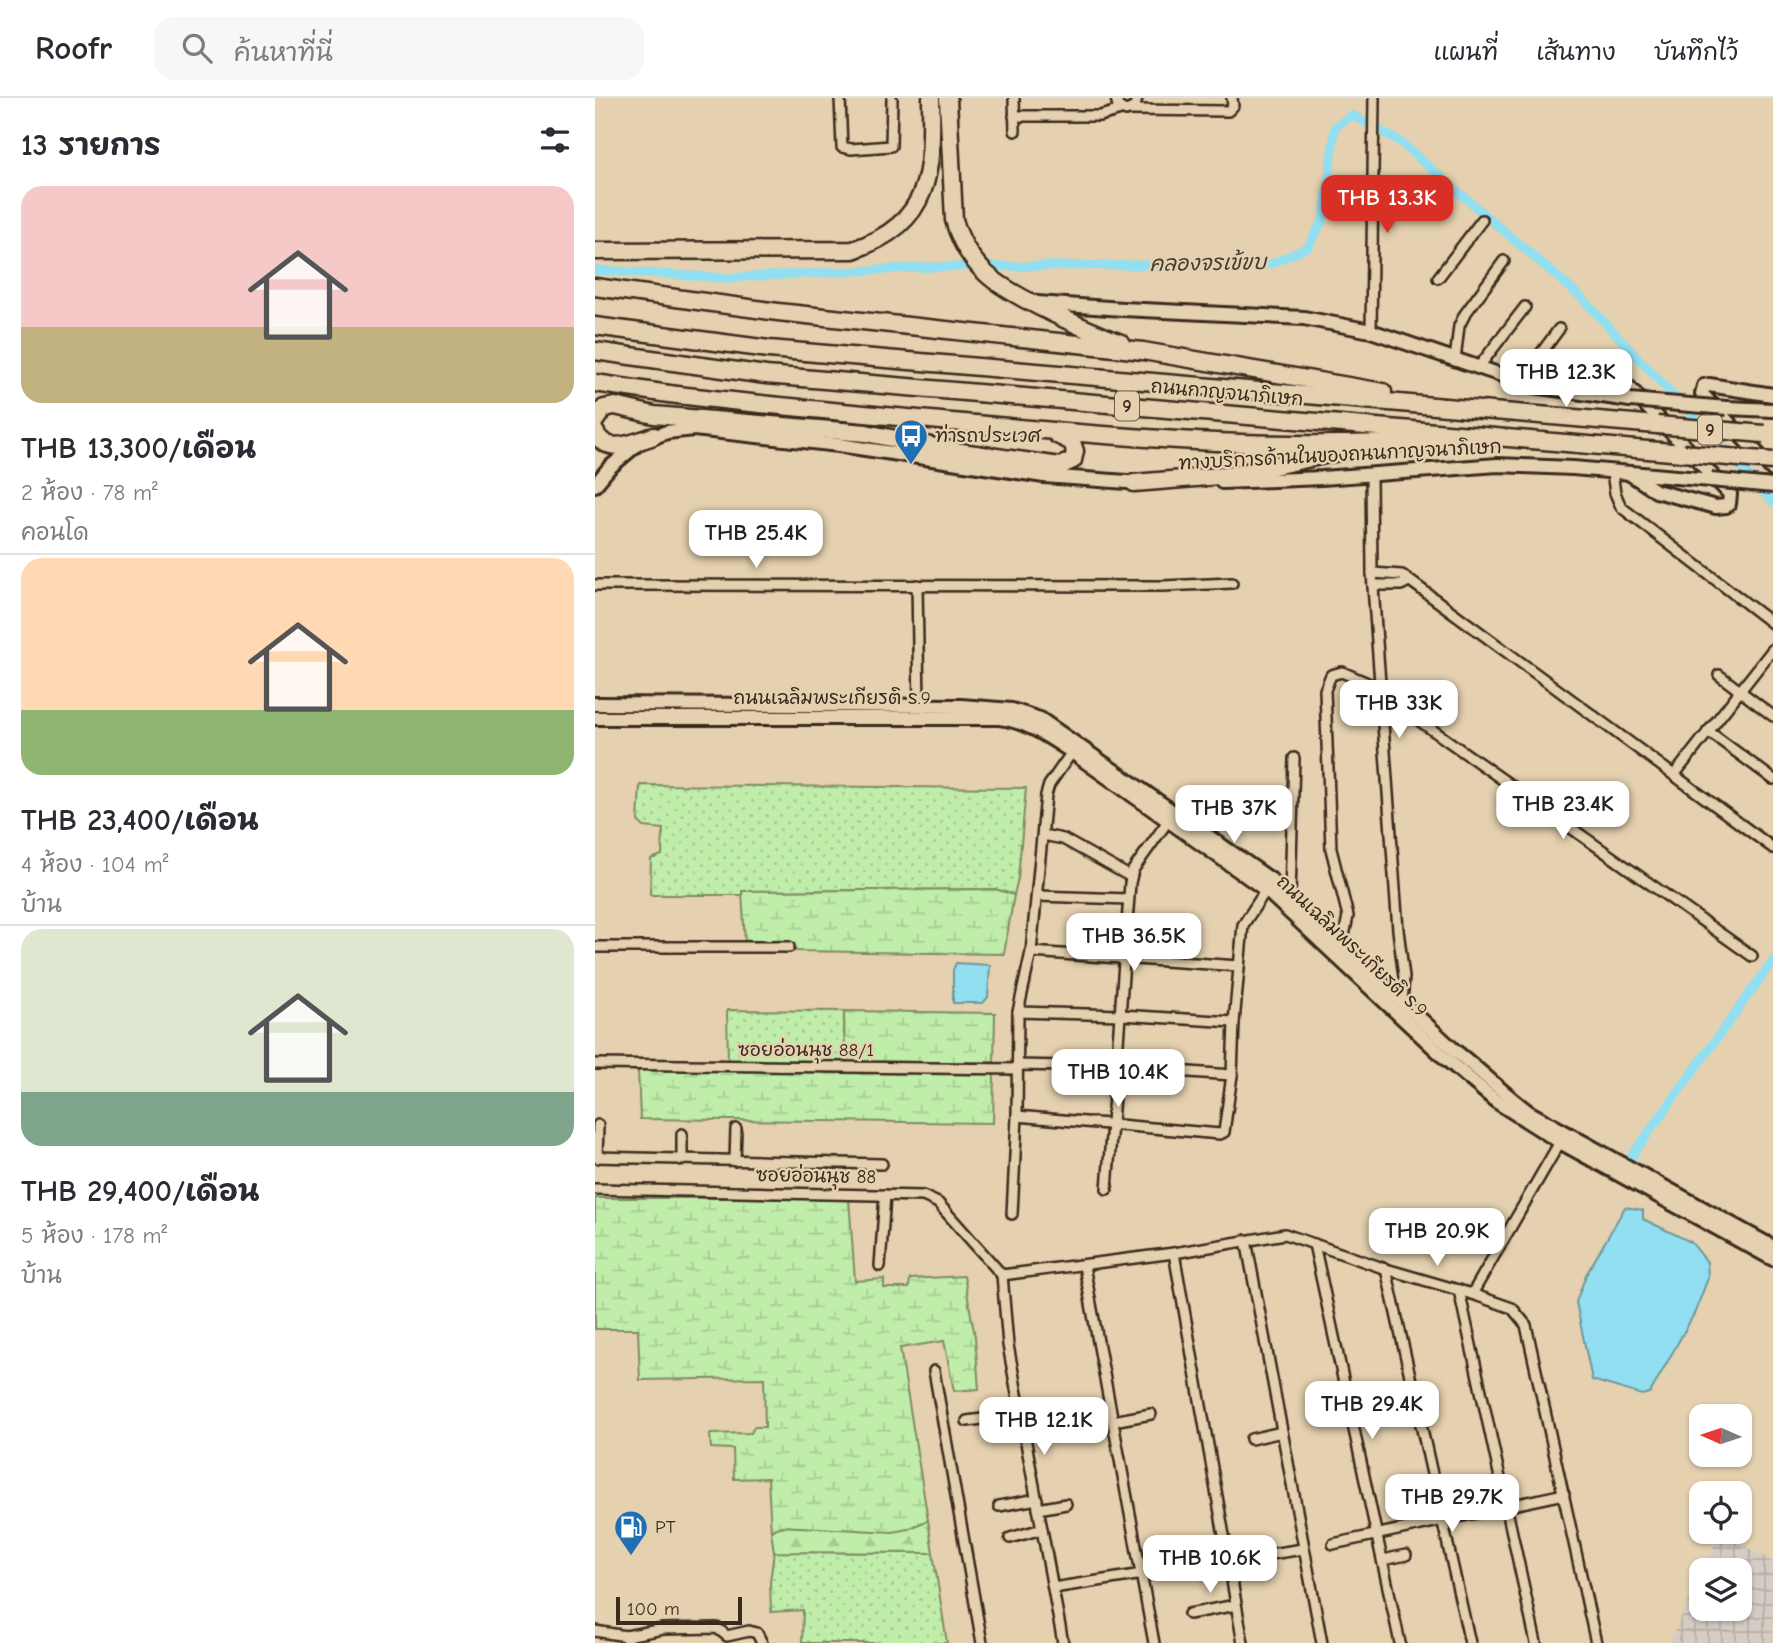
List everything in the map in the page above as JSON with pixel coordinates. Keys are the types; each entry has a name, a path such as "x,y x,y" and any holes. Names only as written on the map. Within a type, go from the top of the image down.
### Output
{"highway":[{"path":"595,251 853,250 873,243 893,231 912,210 927,181 932,142 931,98"},
{"path":"948,98 952,202 959,236 979,267 1007,291 1081,328 1143,351"},
{"path":"932,142 941,138 950,140"},
{"path":"595,287 778,312 1143,351 1430,399 1457,408"},
{"name":"ถนนกาญจนาภิเษก","path":"595,326 769,349 1768,435"},
{"name":"ถนนกาญจนาภิเษก","path":"595,351 766,375 1773,461"},
{"path":"595,374 614,393 641,412"},
{"path":"595,383 801,409 1132,438 1369,445 1488,436"},
{"path":"595,421 607,407 620,407 641,412 866,433 1049,466 1065,465 1073,460 1074,446 1068,439 1003,427"},
{"path":"595,431 601,442 612,447 653,436"},
{"path":"1134,483 1253,472 1369,445"}],"main road":[{"path":"1029,302 1304,318 1371,331 1510,379 1567,392 1630,400 1773,410"},
{"path":"1510,379 1537,374 1620,378 1730,494 1730,499 1726,506 1716,507 1656,491 1630,474"},
{"path":"1773,395 1709,385 1701,390 1773,470"},
{"name":"ทางบริการด้านในของถนนกาญจนาภิเษก","path":"595,485 608,468 628,450 653,436 679,430 709,429 1044,476 1134,483 1242,482 1497,465 1773,486"},
{"name":"ถนนเฉลิมพระเกียรติ ร.9","path":"595,704 919,706 1005,709 1040,719 1271,880 1402,1003 1480,1070 1498,1089 1531,1113 1773,1247"},
{"name":"ถนนเฉลิมพระเกียรติ ร.9","path":"595,718 999,718 1021,722 1072,752 1266,890 1446,1059 1497,1102 1560,1142 1773,1259"}],"street":[{"path":"840,98 842,147 851,149 891,146 892,99"},
{"path":"1014,98 1015,131"},
{"path":"1116,98 1116,103 1126,110"},
{"path":"1126,110 1137,103 1137,98"},
{"path":"1014,116 1100,116 1126,110 1228,111 1233,106 1232,98"},
{"path":"1371,331 1374,98"},
{"path":"1438,278 1482,220"},
{"path":"1455,360 1459,326 1504,261"},
{"path":"1478,368 1525,307"},
{"path":"1537,374 1539,356 1559,329"},
{"path":"1612,472 1615,493 1621,506 1773,624"},
{"path":"1371,475 1372,573 1398,930 1404,977 1402,1003"},
{"path":"1372,573 1402,575 1773,848"},
{"path":"1373,585 1401,585 1409,581"},
{"path":"595,584 1163,586 1231,583"},
{"path":"917,585 919,706"},
{"path":"1675,774 1773,649"},
{"path":"1342,946 1348,916 1331,849 1325,690 1331,676 1342,672 1381,689"},
{"path":"1719,675 1773,716"},
{"path":"1382,704 1400,707 1752,956"},
{"path":"1708,731 1773,779"},
{"path":"1012,1214 1018,1012 1031,952 1049,785 1072,752"},
{"path":"1290,897 1294,758"},
{"path":"1107,1189 1131,877 1133,870 1168,821"},
{"path":"1043,835 1063,839 1131,877"},
{"path":"1017,1116 1222,1134 1226,1129 1232,1075 1243,925 1266,890"},
{"path":"1037,896 1128,899"},
{"path":"595,947 789,947"},
{"path":"1031,952 1239,966"},
{"path":"1018,1012 1234,1021"},
{"name":"ซอยอ่อนนุช 88/1","path":"595,1064 1118,1067 1232,1075"},
{"path":"598,1125 596,1158 882,1164"},
{"path":"735,1161 736,1129"},
{"path":"682,1160 683,1134"},
{"path":"1472,1294 1560,1142"},
{"name":"ซอยอ่อนนุช 88","path":"595,1189 923,1196 932,1199 1002,1275"},
{"path":"880,1266 885,1195"},
{"path":"1063,1643 1008,1345 1002,1275 1174,1253 1285,1234 1512,1308 1526,1325 1596,1643"},
{"path":"1246,1240 1322,1643"},
{"path":"1314,1244 1401,1643"},
{"path":"1174,1253 1243,1643"},
{"path":"1084,1266 1154,1643"},
{"path":"1386,1269 1470,1643"},
{"path":"1459,1290 1536,1643"},
{"path":"934,1371 982,1643"},
{"path":"967,1421 1021,1414"},
{"path":"1113,1421 1151,1414"},
{"path":"1251,1439 1282,1432"},
{"path":"1333,1544 1565,1494"},
{"path":"999,1506 1066,1504"},
{"path":"1010,1538 1042,1529"},
{"path":"1053,1588 1303,1549"},
{"path":"1383,1560 1406,1555"},
{"path":"1189,1614 1236,1605"},
{"path":"595,1631 627,1639 663,1629 717,1628 727,1636 749,1631 757,1633 762,1643"}],"shaded area":[{"path":"1715,1544 1742,1544 1773,1562 1773,1643 1669,1643 1689,1600 1689,1621 1752,1621 1752,1558 1709,1558"}],"green space":[{"path":"640,785 1026,788 1014,895 995,889 743,891 743,895 650,895 651,859 662,855 663,829 644,827 638,821"},
{"path":"995,889 1014,895 1004,954 792,951 791,942 745,943 742,891"},
{"path":"727,1010 844,1011 845,1063 728,1061"},
{"path":"844,1011 995,1013 994,1062 845,1063"},
{"path":"638,1070 994,1073 993,1123 640,1119"},
{"path":"595,1198 849,1198 855,1281 884,1279 884,1288 909,1288 910,1279 964,1276 975,1337 979,1389 954,1391 944,1341 900,1348 928,1520 893,1532 781,1526 771,1531 768,1478 734,1479 733,1449 711,1448 710,1434 751,1433 754,1427 765,1427 764,1378 640,1380 638,1329 595,1329"},
{"path":"928,1520 933,1553 774,1552 771,1531 780,1526 908,1529"},
{"path":"774,1552 933,1553 947,1643 802,1643 803,1610 771,1612 770,1582"}],"water":[{"path":"956,963 990,965 988,997 983,1003 953,1003 953,970"},
{"path":"1625,1207 1643,1210 1643,1219 1691,1242 1707,1262 1708,1278 1695,1312 1650,1393 1642,1395 1592,1380 1576,1302 1586,1275"}],"waterway":[{"name":"คลองจรเข้ขบ","path":"595,270 726,278 931,267 1271,264 1308,247 1324,218 1335,127 1352,115 1399,141 1581,297 1773,502"},
{"path":"1631,1157 1773,961"}],"place":[{"name":"ท่ารถประเวศ","path":"911,466"},
{"name":"PT","path":"631,1557"}]}
